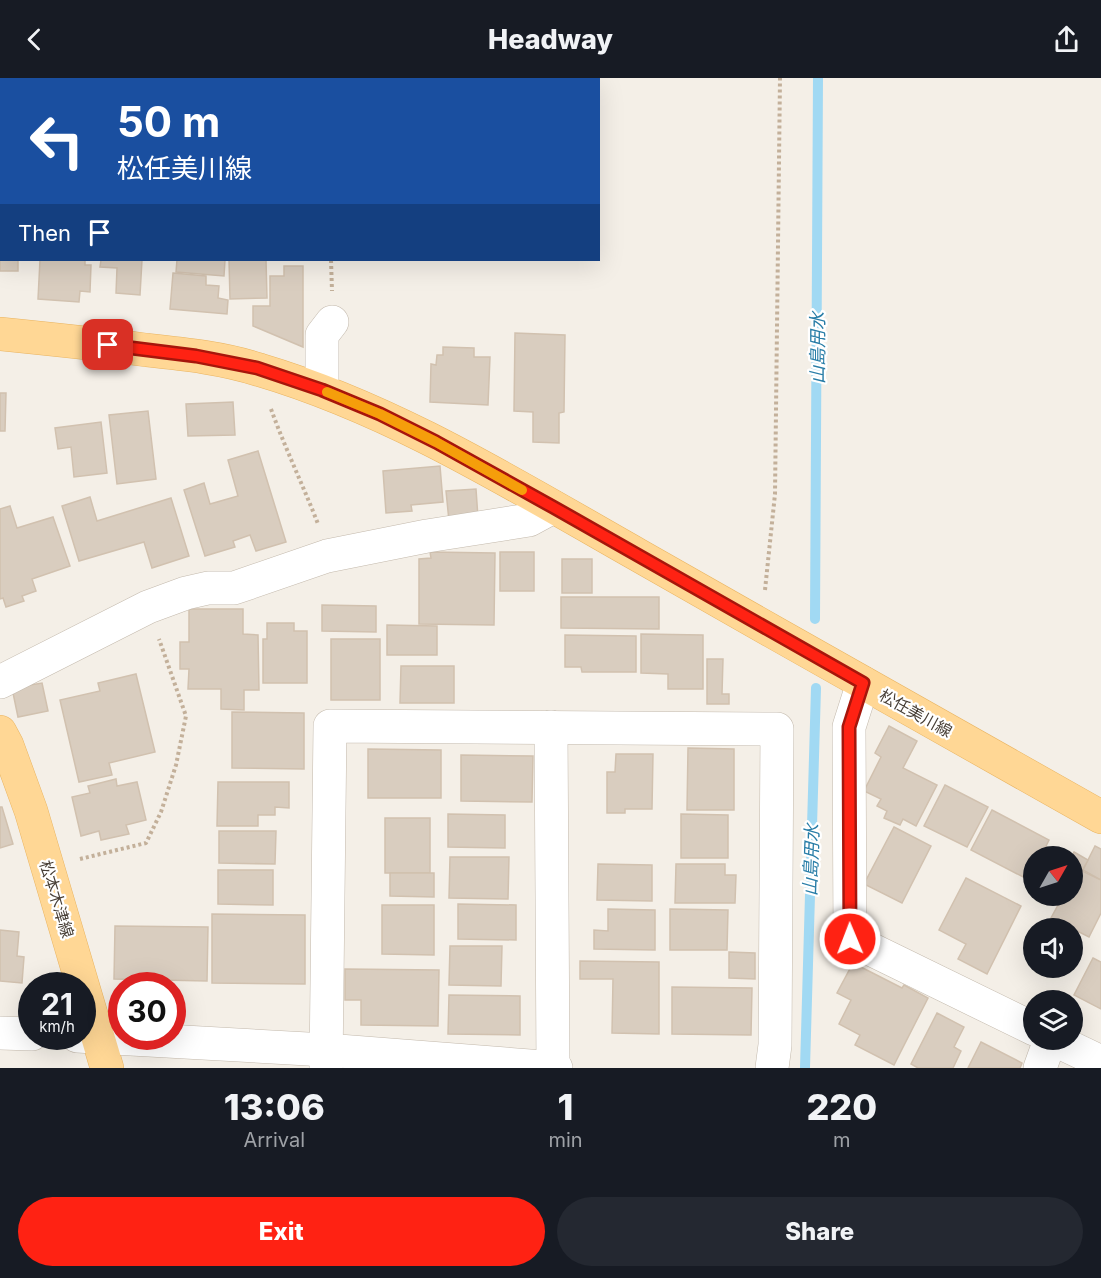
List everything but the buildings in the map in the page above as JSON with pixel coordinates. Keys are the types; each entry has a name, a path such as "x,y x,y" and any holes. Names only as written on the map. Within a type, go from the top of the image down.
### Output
{"main road":[{"name":"松任美川線","path":"0,334 196,356 257,368 322,390 380,414 436,442 553,507 1101,817"},
{"name":"松本木津線","path":"0,732 20,777 48,867 75,972"}],"street":[{"path":"322,390 322,335 332,322"},
{"path":"0,682 148,607 186,593 208,588 234,588 327,556 427,536 529,520 553,507"},
{"path":"863,683 849,727 850,939 1023,1024"},
{"path":"326,1059 330,726 777,729 775,1045 772,1068"},
{"path":"96,1047 554,1068 551,727"},
{"path":"0,1033 18,1034"},
{"path":"1040,1068 1046,1050"},
{"path":"1076,1050 1101,1062"}],"path":[{"path":"765,592 775,494 780,78"},
{"path":"257,368 281,437 320,529 314,561"},
{"path":"48,867 146,843 161,812 176,765 186,716 148,607"}],"waterway":[{"name":"山島用水","path":"815,619 818,78"},
{"name":"山島用水","path":"805,1068 816,688"}],"slow traffic":[{"path":"327,392 380,414 436,442 522,490"}],"route":[{"path":"108,345 196,356 257,368 322,390 380,414 436,442 553,507 863,683 849,727 850,939"}]}
